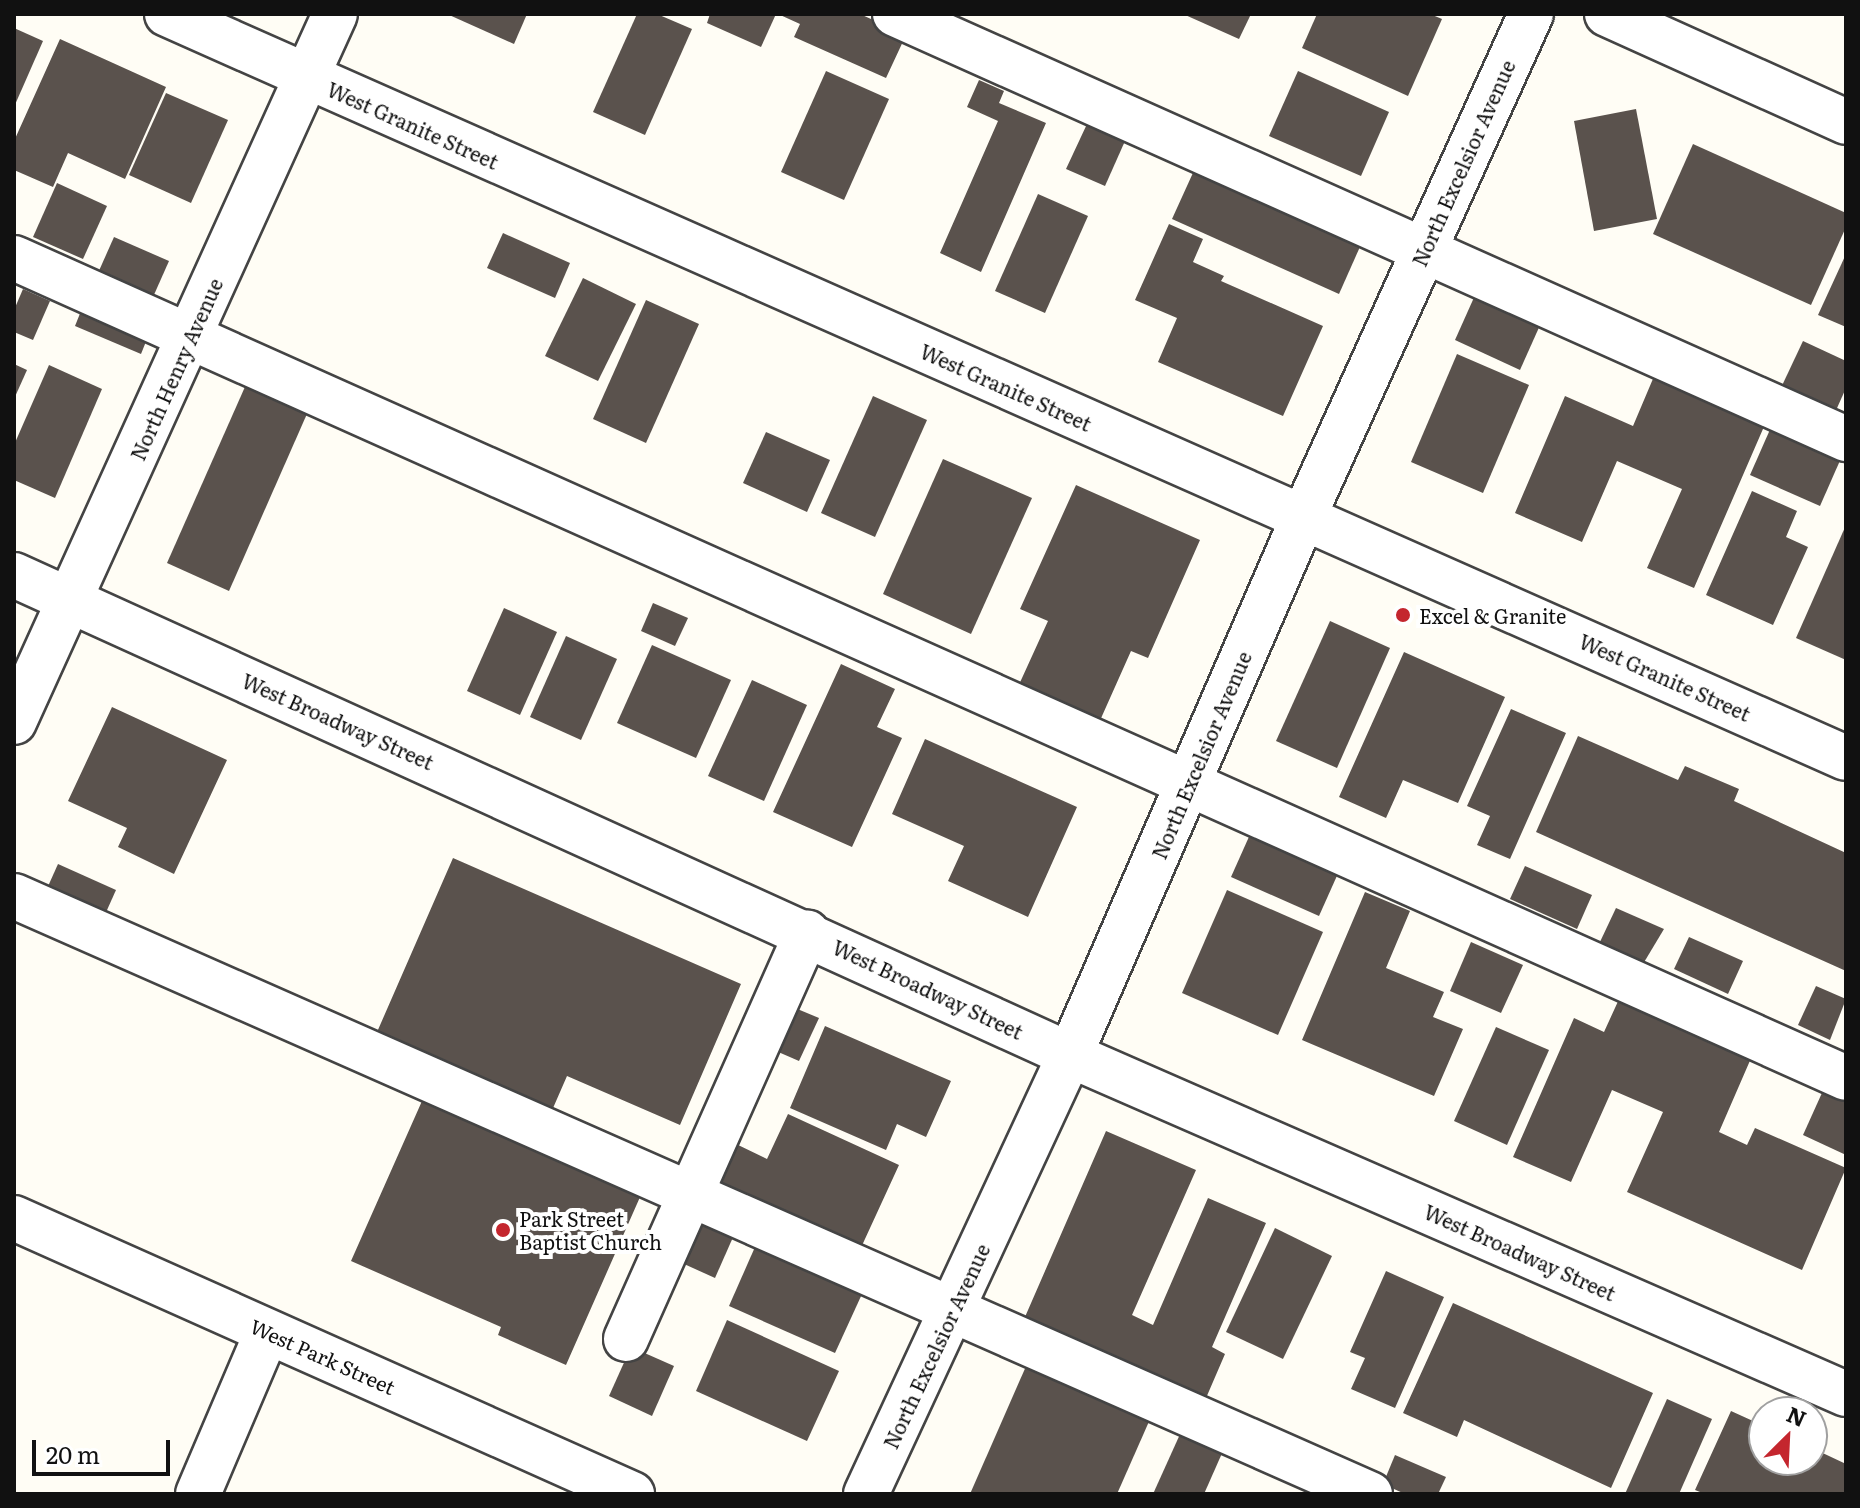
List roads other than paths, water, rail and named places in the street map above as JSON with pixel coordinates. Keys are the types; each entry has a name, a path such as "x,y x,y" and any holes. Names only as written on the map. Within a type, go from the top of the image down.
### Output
{"street":[{"name":"West Granite Street","path":"167,14 1846,758"},
{"name":"North Henry Avenue","path":"14,722 335,14"},
{"path":"895,14 1425,247 1846,439"},
{"name":"North Excelsior Avenue","path":"866,1494 1070,1055 1303,518 1531,14"},
{"path":"1607,14 1846,122"},
{"path":"14,258 1846,1078"},
{"name":"West Broadway Street","path":"14,575 807,932 1070,1055 1846,1394"},
{"path":"14,896 955,1308 1370,1494"},
{"path":"626,1339 807,932"},
{"name":"West Park Street","path":"14,1218 267,1332 557,1478 632,1494"},
{"path":"198,1494 267,1332"}],"place":[{"name":"Excel & Granite","path":"1403,615"},
{"name":"Park Street Baptist Church","path":"503,1230"}]}
